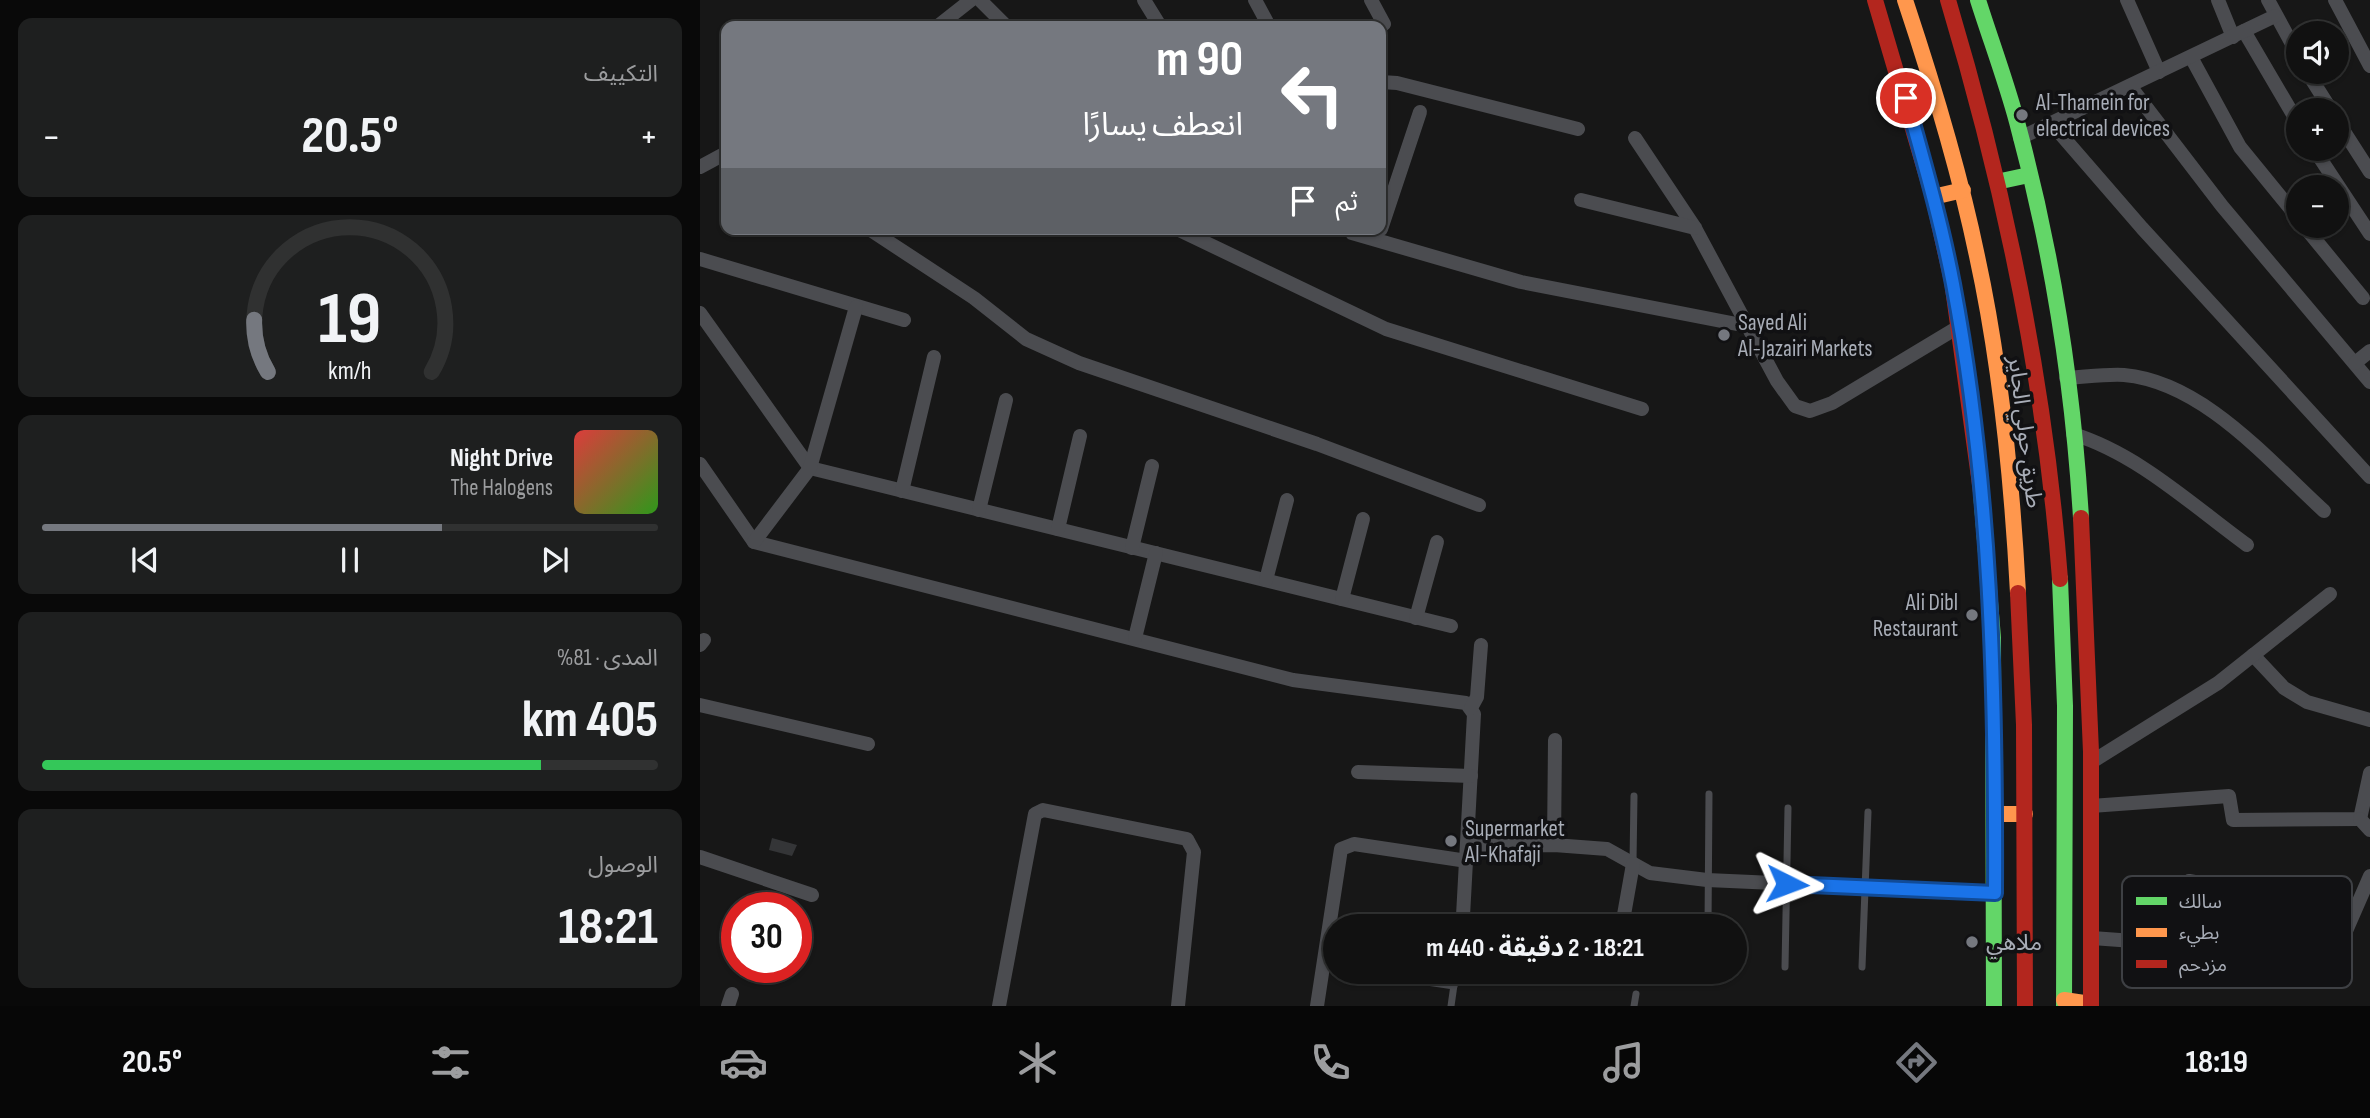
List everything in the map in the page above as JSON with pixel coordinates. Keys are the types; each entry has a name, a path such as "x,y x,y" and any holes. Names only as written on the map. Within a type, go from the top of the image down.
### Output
{"main road":[{"path":"1875,0 1933,197 1960,326 1979,462 1989,564 1995,814 1994,1006"},
{"name":"طريق حولي الجاير","path":"1905,0 1963,190 1994,358 2005,441 2022,626 2025,1006"},
{"name":"طريق حولي الجاير","path":"1948,0 2001,181 2035,354 2046,437 2056,526 2064,670 2064,1003"},
{"path":"1978,0 2020,138 2056,305 2086,556 2090,661 2092,938 2097,1005 2064,1003"},
{"path":"2001,181 2029,175"},
{"path":"1933,197 1963,190"},
{"path":"1994,358 2004,365 2016,368 2027,363 2035,354"},
{"path":"2005,441 2013,432 2025,428 2037,430 2046,437"},
{"path":"1995,814 2025,814"}],"street":[{"path":"944,21 971,0"},
{"path":"980,0 1001,21"},
{"path":"1144,0 1157,21"},
{"path":"1255,0 1266,21"},
{"path":"1371,0 1382,21"},
{"path":"2127,0 2159,72"},
{"path":"2218,0 2286,105"},
{"path":"2268,0 2286,35"},
{"path":"2335,0 2370,66"},
{"path":"2020,138 2275,16"},
{"path":"2191,57 2240,147 2286,203"},
{"path":"1386,82 1578,129"},
{"path":"2130,86 2222,206 2370,382"},
{"path":"1386,212 1420,112"},
{"path":"2052,123 2141,228 2370,477"},
{"path":"1636,138 1695,228 1777,381 1795,405 1810,411 1832,403 1960,326"},
{"path":"2349,139 2370,172"},
{"path":"700,167 721,156"},
{"path":"2322,161 2370,234"},
{"path":"1581,200 1695,228"},
{"path":"878,235 974,298 1026,339 1079,363 1317,444 1479,505"},
{"path":"1190,235 1386,329 1642,409"},
{"path":"1385,235 1521,282 1747,326"},
{"path":"2314,238 2363,298"},
{"path":"700,259 904,320"},
{"path":"754,542 810,468 856,307"},
{"path":"700,313 810,468 1451,626"},
{"path":"2355,363 2370,351"},
{"path":"902,491 934,357"},
{"path":"2066,378 2124,375 2179,388 2207,406 2324,511"},
{"path":"979,510 1006,400"},
{"path":"2073,434 2101,442 2135,463 2247,545"},
{"path":"1058,529 1080,436"},
{"path":"700,464 754,542 1293,680 1459,701 1471,708 1474,714 1464,914"},
{"path":"1132,548 1152,466"},
{"path":"1266,580 1287,500"},
{"path":"1342,600 1363,519"},
{"path":"1416,618 1437,542"},
{"path":"1135,638 1156,553"},
{"path":"2090,763 2218,683 2330,593"},
{"path":"1471,708 1477,697 1481,645"},
{"path":"2253,655 2284,688 2307,702 2370,720"},
{"path":"700,705 869,744"},
{"path":"1554,845 1555,740"},
{"path":"1358,772 1472,776"},
{"path":"2091,806 2229,796 2233,820 2365,824 2370,773"},
{"path":"999,1006 1035,814 1043,810 1187,839 1194,852 1178,1006"},
{"path":"1333,914 1338,856 1346,845 1467,853 1554,845 1607,849 1662,876 1995,893"},
{"path":"700,857 803,892"},
{"path":"1624,914 1633,864"},
{"path":"2352,917 2370,876"},
{"path":"2092,938 2122,940"},
{"path":"1317,1006 1324,984"}],"lane":[{"path":"1708,914 1709,794"},
{"path":"1633,864 1634,796"},
{"path":"1785,967 1788,808"},
{"path":"1862,967 1868,812"},
{"path":"1440,984 1454,986 1451,1006"},
{"path":"1634,1006 1636,994"}],"building":[{"path":"772,838 797,845 792,856 769,850"}],"traffic: fast":[{"path":"1978,0 2017,122 2051,269 2073,418 2081,518"},
{"path":"2001,181 2029,175"},
{"path":"1981,492 1993,638 1994,1006"},
{"path":"2060,579 2065,706 2064,1006"}],"traffic: slow":[{"path":"1905,0 1954,159 1985,297 2004,423 2018,593"},
{"path":"1933,197 1963,190"},
{"path":"1995,814 2025,814"},
{"path":"2064,1000 2091,1004"}],"traffic: jam":[{"path":"1875,0 1933,197 1952,281 1981,492"},
{"path":"1948,0 1969,71 2020,286 2044,432 2060,579"},
{"path":"2081,518 2091,752 2091,1006"},
{"path":"2018,593 2024,725 2025,1006"}],"place":[{"name":"Al-Thamein for electrical devices","path":"2022,115"},
{"name":"Sayed Ali Al-Jazairi Markets","path":"1724,335"},
{"name":"Ali Dibl Restaurant","path":"1972,615"},
{"name":"Supermarket Al-Khafaji","path":"1451,841"},
{"name":"ملاهي","path":"1972,942"}],"route":[{"path":"1787,884 1995,893 1993,638 1979,462 1952,281 1906,98"}]}
